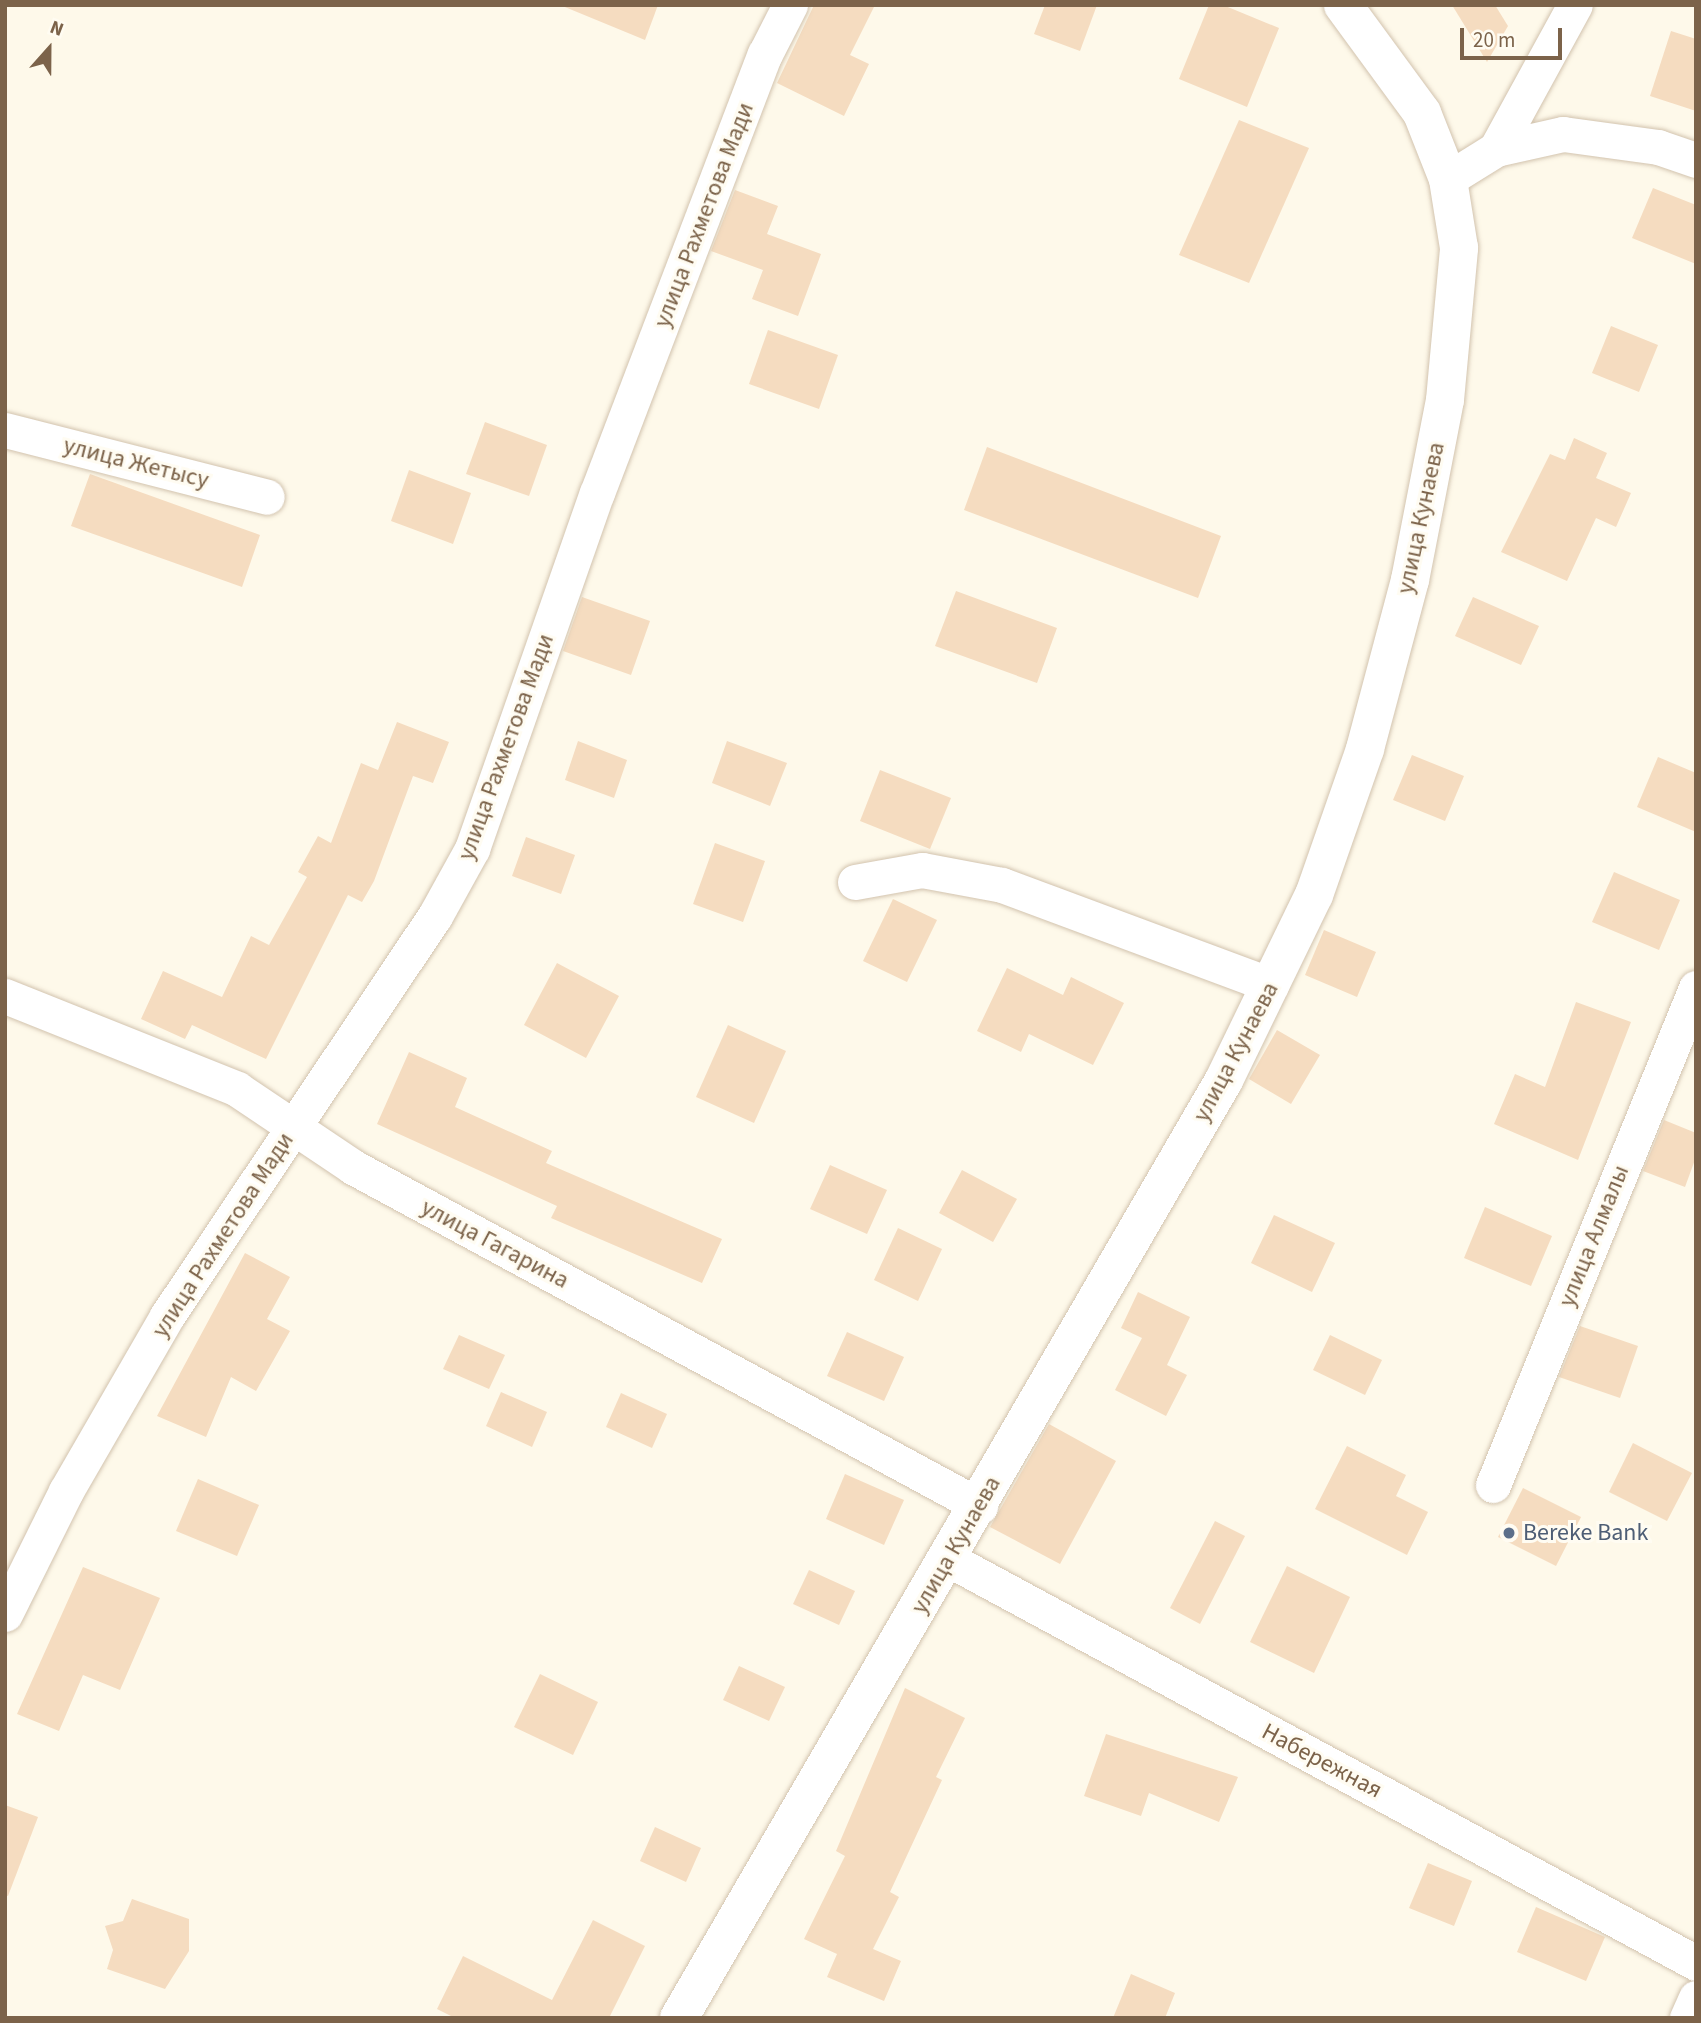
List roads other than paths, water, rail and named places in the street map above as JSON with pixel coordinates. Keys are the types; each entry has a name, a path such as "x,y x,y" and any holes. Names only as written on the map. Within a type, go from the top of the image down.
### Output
{"main road":[{"name":"улица Кунаева","path":"679,2018 980,1506 1224,1080 1314,895 1365,748 1410,580 1445,400 1459,247 1448,178 1422,113 1343,5"}],"street":[{"name":"улица Рахметова Мади","path":"5,1614 66,1492 167,1316 435,916 472,849 597,493 765,54 790,5"},
{"path":"1496,149 1575,5"},
{"path":"1448,178 1496,149 1563,134 1658,147 1696,160"},
{"name":"улица Жетысу","path":"5,430 267,497"},
{"path":"855,882 922,870 1002,885 1271,985"},
{"name":"улица Алмалы","path":"1493,1485 1696,988"},
{"name":"улица Гагарина","path":"5,996 237,1089 293,1129 980,1506"},
{"name":"Набережная","path":"948,1559 1696,1963"},
{"path":"1687,2018 1696,1998"}],"place":[{"name":"Bereke Bank","path":"1509,1533"}]}
